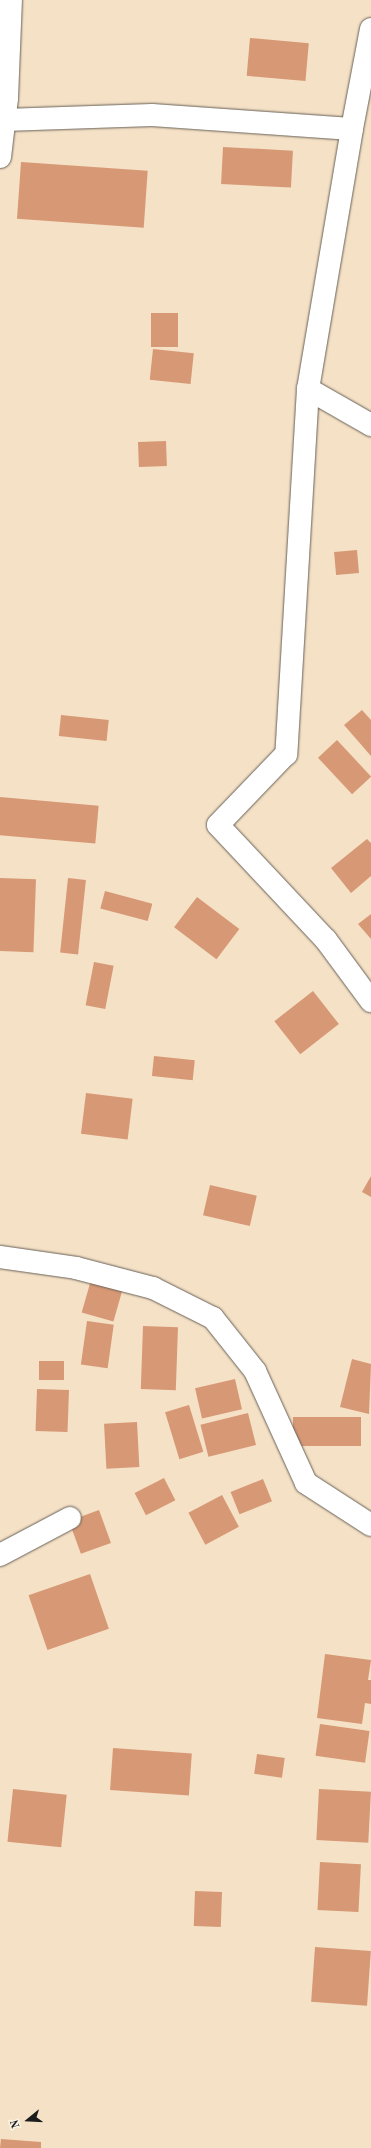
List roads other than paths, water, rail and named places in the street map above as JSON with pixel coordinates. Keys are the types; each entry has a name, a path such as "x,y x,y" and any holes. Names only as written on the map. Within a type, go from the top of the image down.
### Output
{"street":[{"path":"0,157 4,120 11,0"},
{"path":"371,29 352,129 308,389 286,754 218,825 326,940 371,1001"},
{"path":"4,120 152,115 352,129"},
{"path":"308,389 371,426"},
{"path":"0,1257 76,1268 153,1288 213,1318 255,1371 306,1483 371,1525"},
{"path":"0,1555 70,1518"}]}
